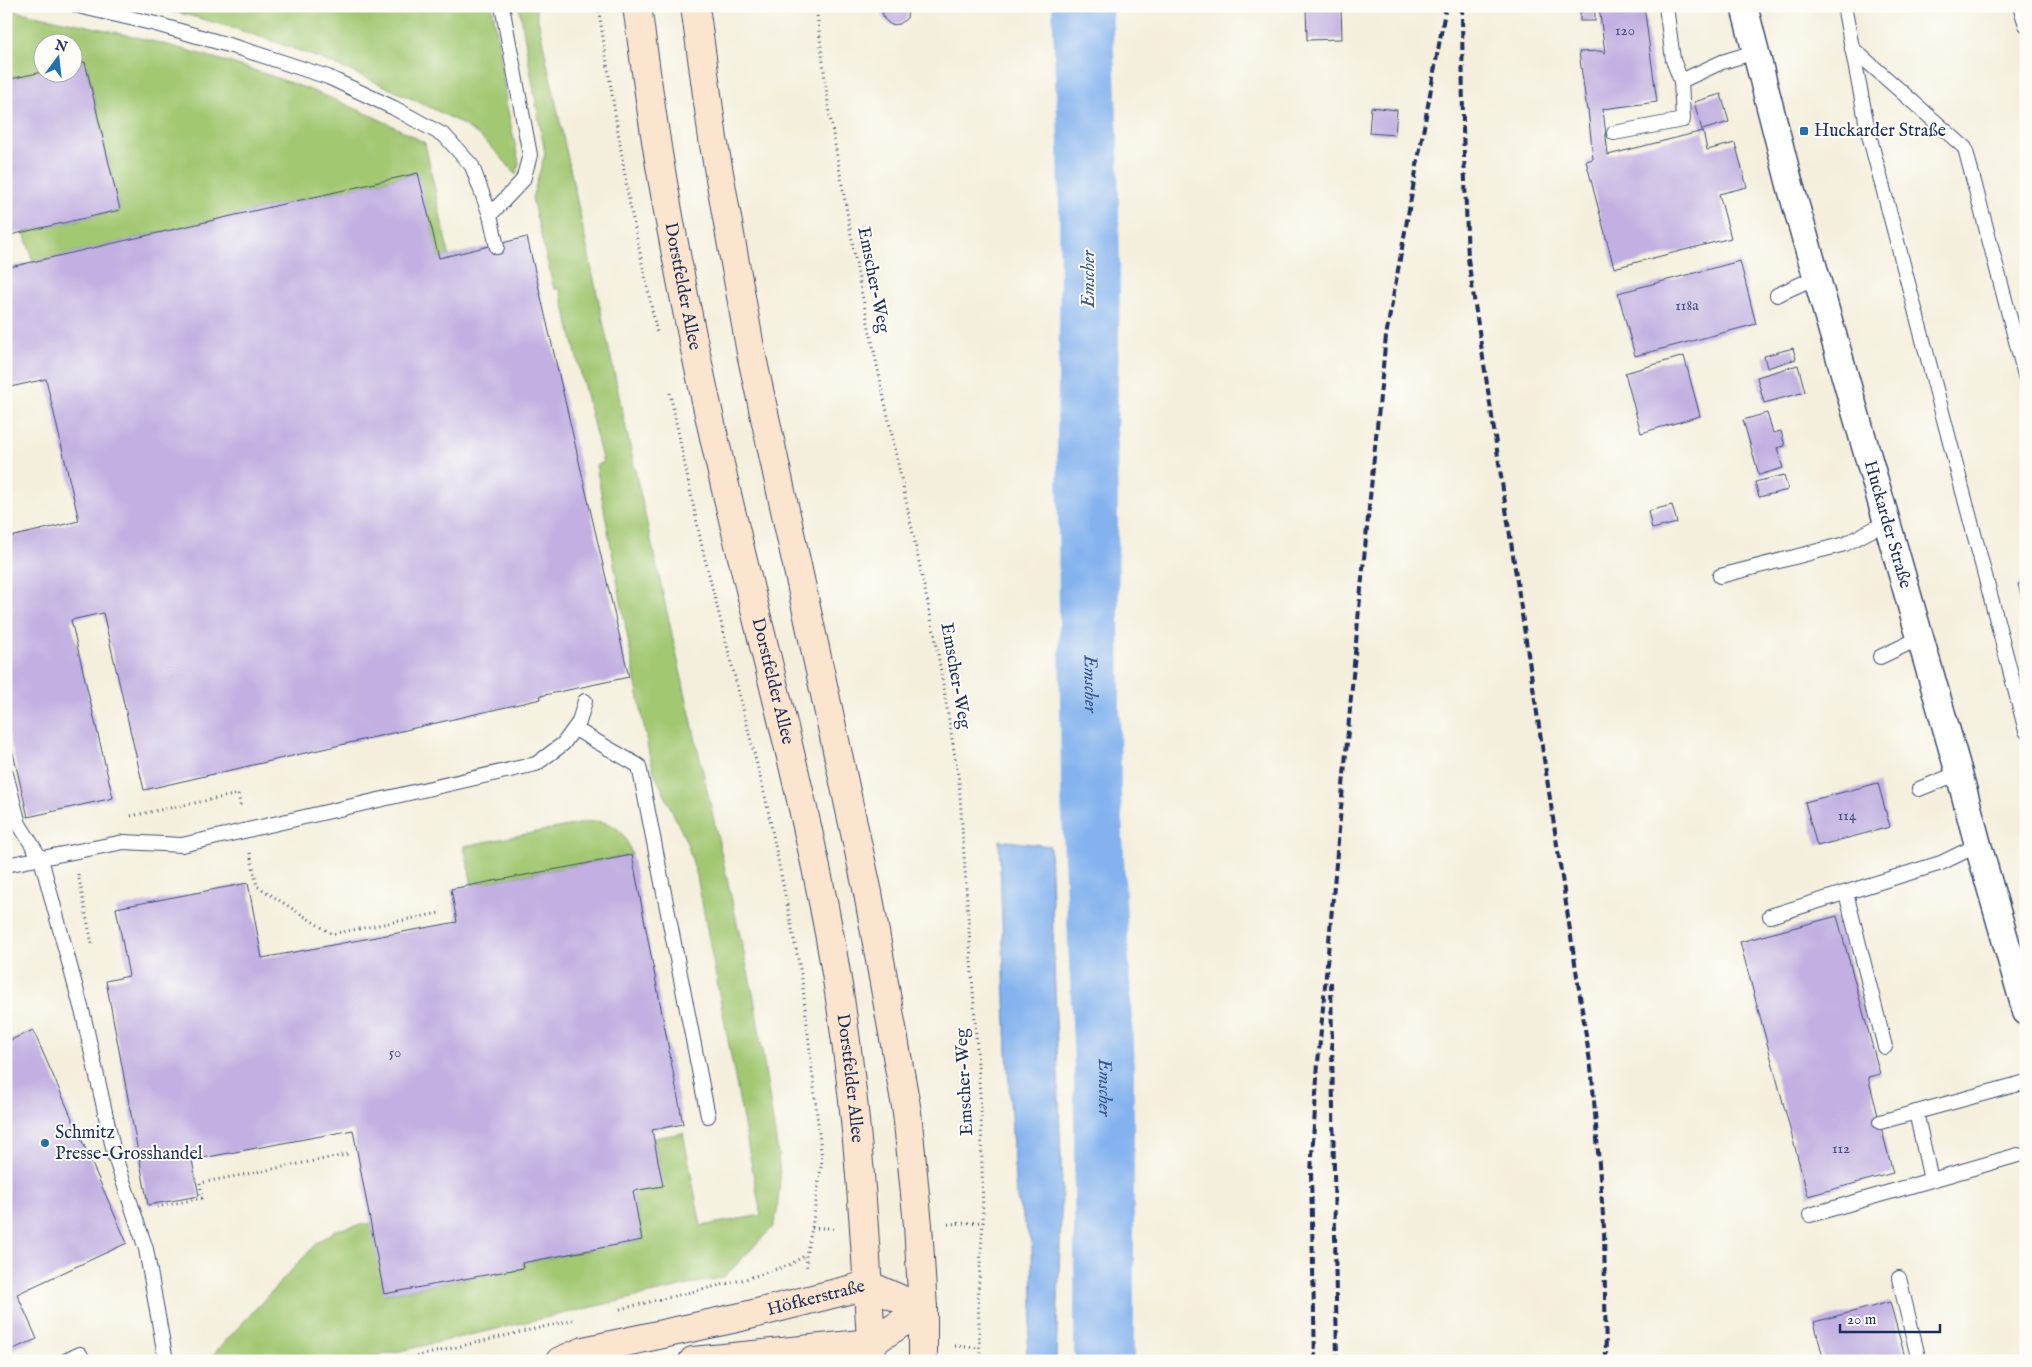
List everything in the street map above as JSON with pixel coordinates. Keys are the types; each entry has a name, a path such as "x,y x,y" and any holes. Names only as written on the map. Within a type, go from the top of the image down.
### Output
{"main road":[{"name":"Dorstfelder Allee","path":"636,6 662,176 689,318 718,457 761,631 824,908 842,1015 856,1131 872,1352"},
{"path":"695,6 713,139 751,353 868,894 907,1112 918,1225 923,1309 923,1361"},
{"name":"Höfkerstraße","path":"560,1361 584,1350 741,1317 868,1285 923,1309"},
{"path":"693,1361 872,1352 923,1309"}],"street":[{"name":"Huckarder Straße","path":"1744,6 1816,277 1960,773 1978,845 2026,1012"}],"lane":[{"path":"78,6 156,24 328,77 394,108 445,136 472,166 490,215 497,247"},
{"path":"490,215 523,180 530,155 502,6"},
{"path":"1614,133 1683,120 1681,81 1673,60 1666,6"},
{"path":"1844,6 1868,131 2026,731"},
{"path":"2020,6 2026,24"},
{"path":"1852,48 1965,148 2026,379"},
{"path":"1681,81 1722,62 1755,52"},
{"path":"1777,295 1816,277"},
{"path":"1720,576 1846,544 1887,522"},
{"path":"1880,657 1920,638"},
{"path":"6,865 124,842 182,845 536,764 563,744 580,722 585,701"},
{"path":"575,728 638,766 708,1116"},
{"path":"1919,789 1960,773"},
{"path":"6,774 20,824 41,859 84,1018 115,1157 146,1249 166,1361"},
{"path":"1770,916 1941,863 1978,845"},
{"path":"1846,892 1885,1048"},
{"path":"1880,1122 2026,1082"},
{"path":"1916,1112 1931,1180"},
{"path":"1810,1216 2018,1155"},
{"path":"1899,1278 1918,1361"},
{"path":"65,1361 80,1354 83,1361"}],"path":[{"path":"598,6 629,201 658,336"},
{"name":"Emscher-Weg","path":"816,6 829,110 860,285 936,642 959,781 981,1108 983,1222 978,1295 980,1361"},
{"path":"610,1311 746,1279 789,1266 806,1255 822,1160 802,980 766,800 702,547 668,384"},
{"path":"74,852 93,949"},
{"path":"152,1208 202,1198 200,1183 350,1154"},
{"path":"946,1224 983,1222"},
{"path":"812,1228 836,1228"},
{"path":"397,1361 581,1318"}],"green space":[{"path":"150,6 492,6 500,50 506,102 519,163 516,175 486,142 465,126 446,115 367,78 276,42 213,22"},
{"path":"519,6 535,6 637,479 754,998 778,1154 780,1178 777,1213 773,1227 724,1277 356,1361 207,1361 316,1244 335,1230 371,1223 385,1294 523,1268 522,1263 642,1240 633,1191 662,1185 654,1138 683,1133 701,1226 761,1215 697,876 687,843 654,772 649,754 596,465 603,463 560,289 554,289 532,198 545,154"},
{"path":"6,9 97,28 190,51 272,76 312,91 389,124 425,143 449,256 439,258 417,173 33,262 24,232 120,210 86,62 82,63 82,32 32,32 32,74 6,80"},
{"path":"594,821 609,824 619,830 632,855 472,885 464,846"}],"water":[{"path":"999,840 1050,846 1062,1187 1056,1361 1025,1361 1033,1310 1032,1246 1016,1196 1007,1053"}],"building":[{"path":"883,6 908,6 907,18 900,24 891,25 884,19"},
{"path":"1306,6 1341,6 1342,39 1307,40"},
{"path":"1580,6 1595,6 1595,21 1580,21"},
{"path":"1599,6 1644,6 1657,102 1603,109 1608,155 1703,131 1707,150 1735,143 1747,187 1719,194 1731,238 1614,268 1586,161 1593,159 1579,52 1600,51 1605,53"},
{"path":"85,62 120,210 6,236 6,80 32,74 32,82 82,82 82,63"},
{"path":"1721,94 1729,122 1702,130 1694,102"},
{"path":"1371,107 1397,110 1395,135 1369,133"},
{"path":"418,173 439,258 527,237 629,677 540,696 541,699 144,790 103,613 71,620 113,798 28,817 6,723 6,538 79,521 46,379 6,388 6,268"},
{"path":"1740,261 1756,324 1635,356 1618,293"},
{"path":"1793,348 1796,359 1767,368 1764,356"},
{"path":"1684,356 1700,416 1641,433 1625,373"},
{"path":"1798,365 1805,392 1764,403 1757,377"},
{"path":"1767,413 1773,433 1781,431 1785,446 1777,448 1783,468 1759,475 1743,420"},
{"path":"1784,475 1788,490 1759,497 1755,482"},
{"path":"1672,505 1677,523 1652,529 1648,511"},
{"path":"2026,582 2026,611 2025,611 2018,584"},
{"path":"1878,783 1890,827 1817,846 1805,802"},
{"path":"632,855 683,1124 652,1130 663,1186 633,1191 642,1240 522,1263 523,1268 384,1294 353,1130 192,1160 199,1196 148,1205 106,981 129,976 116,908 248,883 262,958 457,922 451,889"},
{"path":"1837,916 1880,1074 1868,1077 1893,1173 1808,1196 1740,942"},
{"name":"Schmitz Presse-Grosshandel","path":"33,1030 127,1243 17,1294 37,1339 6,1352 6,1042"},
{"path":"1890,1302 1906,1361 1824,1361 1814,1322"}],"waterway":[{"name":"Emscher","path":"1082,6 1088,141 1090,275 1087,434 1091,794 1104,1066 1104,1361"}],"railway":[{"path":"1315,1361 1311,1172 1318,1063 1359,609 1386,336 1446,6"},
{"path":"1462,6 1463,129 1468,259 1592,1075 1604,1228 1606,1361"},
{"path":"1331,982 1337,1361"}],"place":[{"name":"Huckarder Straße","path":"1804,131"},
{"name":"Schmitz Presse-Grosshandel","path":"45,1143"}]}
